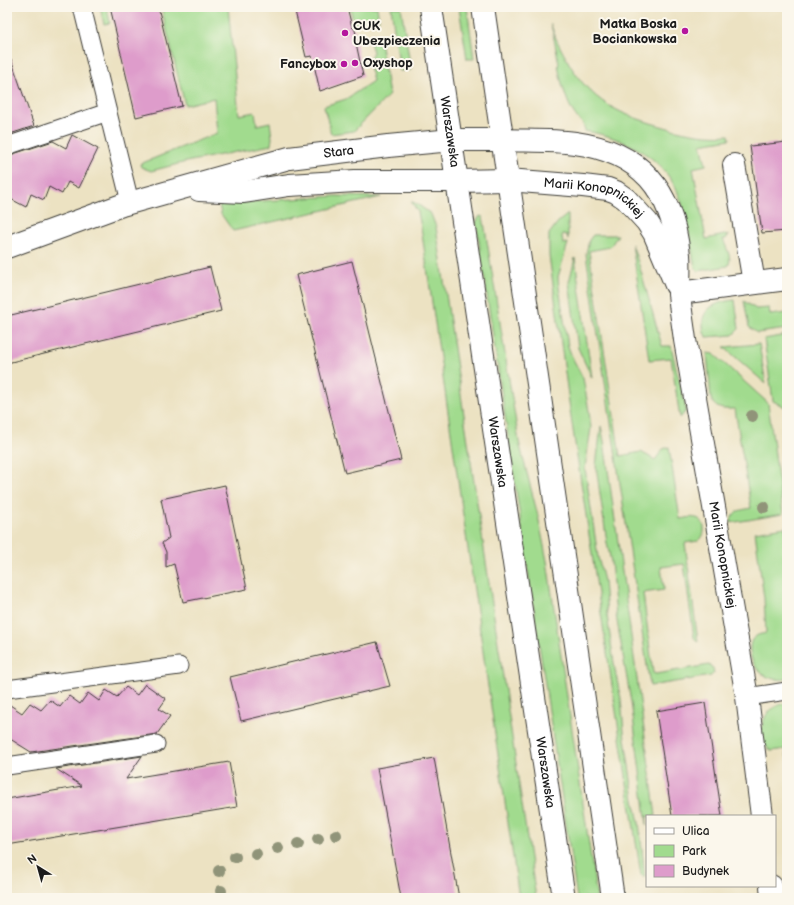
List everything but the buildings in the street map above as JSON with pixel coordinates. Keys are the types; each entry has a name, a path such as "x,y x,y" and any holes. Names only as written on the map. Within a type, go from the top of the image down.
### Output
{"street":[{"name":"Warszawska","path":"431,7 564,898"},
{"path":"483,7 613,898"},
{"name":"Stara","path":"7,247 130,202 289,158 452,140 502,140"},
{"name":"Marii Konopnickiej","path":"502,140 576,143 605,150 625,157 647,174 662,197 671,218 679,256 679,293 685,340 747,697 762,815"},
{"path":"734,165 754,284"},
{"name":"Marii Konopnickiej","path":"457,181 508,180 583,186 608,189 616,192 626,199 647,222 654,234 679,293"},
{"name":"Stara","path":"180,189 244,192 289,185 354,181 457,181"},
{"path":"679,293 787,279"},
{"path":"771,887 772,898"}],"lane":[{"path":"82,7 130,202"},
{"path":"7,146 108,112"},
{"path":"7,689 179,666"},
{"path":"747,697 787,691"},
{"path":"7,766 156,744"}],"green space":[{"path":"100,7 107,7 110,23 104,24"},
{"path":"161,7 228,7 239,115 255,112 257,125 270,122 272,138 271,145 186,162 151,171 141,167 140,164 217,133 214,98 185,105"},
{"path":"350,7 377,7 379,20 354,25"},
{"path":"391,7 401,7 411,70 400,71"},
{"path":"459,7 467,7 474,59 467,59"},
{"path":"551,24 559,46 576,74 586,87 609,105 636,118 668,128 698,134 729,135 730,139 701,144 706,165 693,168 706,239 729,234 726,239 723,239 730,260 728,266 698,271 695,268 681,202 671,180 662,168 651,158 626,143 585,131 583,123 569,105 563,88"},
{"path":"380,40 389,95 354,131 331,134 324,106 346,99 373,81 368,62 373,52 370,42"},
{"path":"336,196 381,197 233,231 221,214 219,204"},
{"path":"411,201 431,214 436,227 536,898 519,898 421,227 418,212"},
{"path":"568,214 568,240 567,235 563,234 562,236 563,244 568,243 558,277 559,287 568,346 583,378 589,411 591,428 585,468 598,557 604,581 607,615 621,699 624,732 634,800 639,822 645,877 641,875 571,417 549,255 549,234 558,222"},
{"path":"480,216 483,217 484,222 519,442 538,516 547,561 597,898 577,898 476,222"},
{"path":"593,235 618,235 610,247 589,251 620,456 641,452 655,460 663,449 669,447 680,519 697,518 701,521 704,527 704,533 701,539 698,541 685,543 698,642 694,638 684,564 661,567 664,590 643,593 653,673 656,674 709,665 713,668 714,673 711,676 650,686 586,254 589,240"},
{"path":"632,244 662,346 671,346 686,411 680,418 671,358 649,360"},
{"path":"575,258 592,378 578,348 569,282"},
{"path":"735,300 739,329 733,335 707,337 704,333 703,319 708,309 723,302"},
{"path":"744,301 756,309 769,308 770,315 787,313 787,329 757,333 749,327"},
{"path":"787,335 787,408 773,401 764,339"},
{"path":"759,344 766,384 724,347"},
{"path":"707,353 714,354 768,403 783,514 730,523 735,513 740,510 751,508 735,409 724,409 715,406 711,399"},
{"path":"601,426 656,815 646,815 646,817 631,702 616,615 611,562 596,466"},
{"path":"785,527 787,538 787,679 773,679 762,674 751,658 750,649 753,638 766,633 764,598 755,532"},
{"path":"787,703 787,757 786,749 771,751 764,744 762,728 765,718 772,709 781,704"}],"place":[{"name":"Matka Boska Bociankowska","path":"685,31"},
{"name":"CUK Ubezpieczenia","path":"345,33"},
{"name":"Oxyshop","path":"355,63"},
{"name":"Fancybox","path":"344,64"}]}
